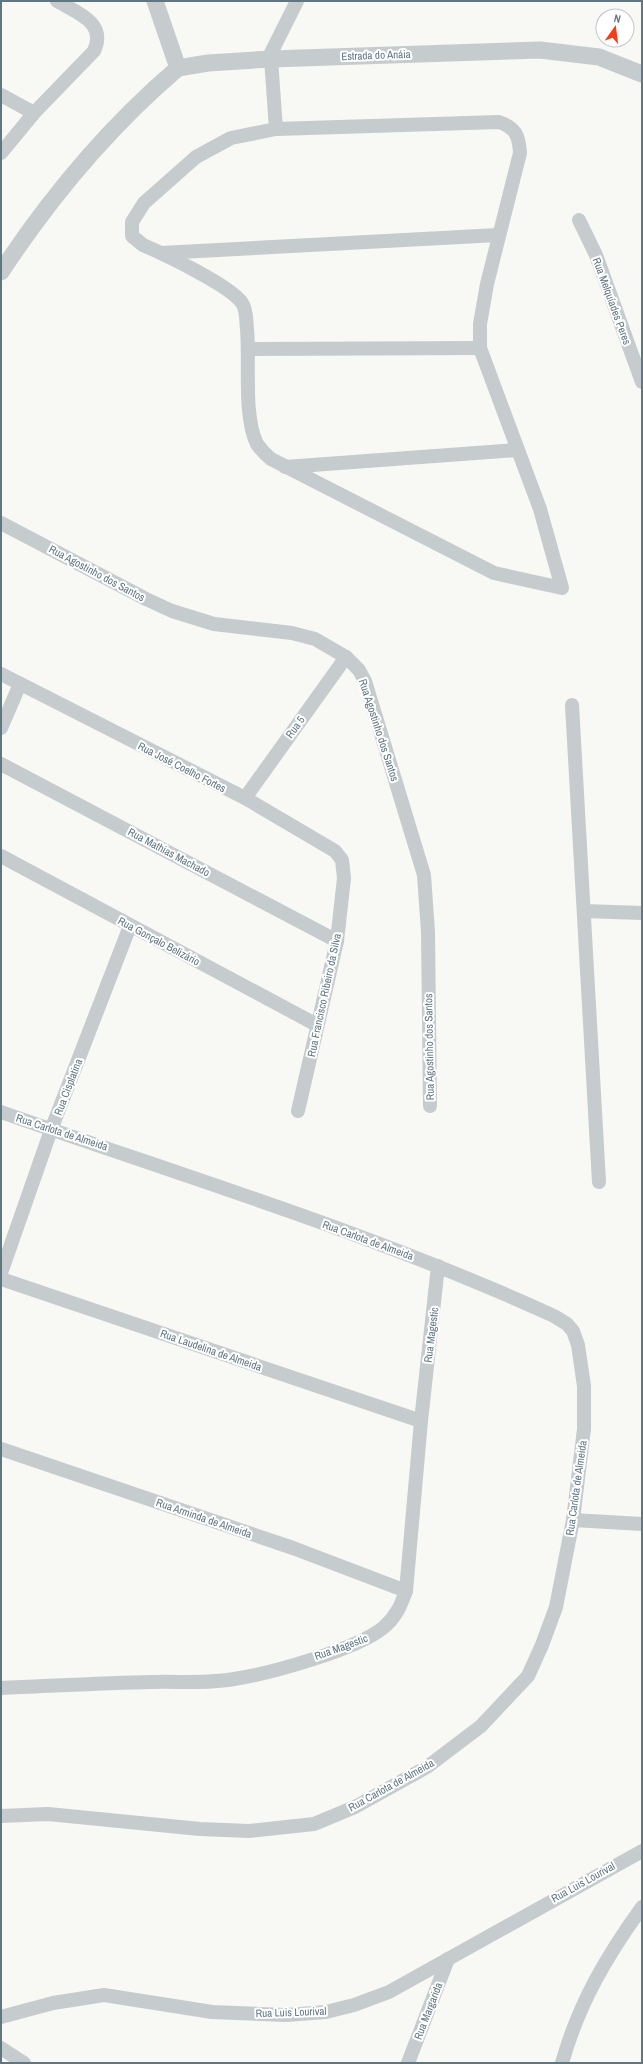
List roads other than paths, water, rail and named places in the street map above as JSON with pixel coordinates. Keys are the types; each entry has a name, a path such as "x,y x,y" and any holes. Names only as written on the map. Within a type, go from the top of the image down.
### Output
{"street":[{"path":"1,153 34,114 94,51 98,43 99,35 95,27 85,17 57,1"},
{"path":"1,272 23,238 77,168 144,97 178,68 155,1"},
{"path":"276,128 270,59 297,1"},
{"name":"Estrada do Anáia","path":"178,68 208,63 270,59 547,50 599,57 642,74"},
{"path":"1,95 34,114"},
{"path":"499,122 508,125 516,132 519,139 520,153 516,173 498,235 482,306 480,348 540,509 562,588 494,573 271,460 254,437 249,394 249,349 246,310 243,303 224,287 137,241 132,236 132,222 144,203 196,157 231,138 276,128 499,122"},
{"name":"Rua Melquíades Peres","path":"580,220 596,255 642,382"},
{"path":"161,253 498,235"},
{"path":"249,349 480,348"},
{"path":"284,467 518,450"},
{"name":"Rua Agostinho dos Santos","path":"1,523 139,596 172,611 214,624 292,632 315,639 346,657 359,670 364,681 424,875 428,932 430,1106"},
{"name":"Rua 5","path":"245,798 346,657"},
{"name":"Rua José Coelho Fortes","path":"1,674 245,798 335,851 342,860 344,878"},
{"path":"1,728 20,684"},
{"path":"572,705 599,1182"},
{"name":"Rua Mathias Machado","path":"1,764 337,941"},
{"name":"Rua Gonçalo Belizário","path":"1,856 317,1025"},
{"name":"Rua Francisco Ribeiro da Silva","path":"298,1111 337,941 344,878"},
{"path":"584,911 642,914"},
{"name":"Rua Cisplatina","path":"1,1273 51,1130 130,926"},
{"name":"Rua Carlota de Almeida","path":"1,1112 51,1130 106,1147 438,1266 554,1316 567,1324 573,1331 578,1345 584,1386 584,1429 573,1520 556,1607 542,1645 528,1676 482,1726 427,1767 355,1806 314,1824 250,1831 200,1829 48,1814 1,1816"},
{"name":"Rua Magestic","path":"1,1688 233,1680 261,1674 371,1637 394,1617 401,1606 406,1591 421,1421 438,1266"},
{"name":"Rua Laudelina de Almeida","path":"1,1279 421,1421"},
{"name":"Rua Arminda de Almeida","path":"1,1449 293,1548 406,1591"},
{"path":"573,1520 642,1524"},
{"name":"Rua Luis Lourival","path":"1,2017 52,2003 104,1995 212,2012 286,2015 326,2012 354,2005 389,1992 642,1851"},
{"path":"562,2063 578,2017 600,1968 621,1935 642,1907"},
{"name":"Rua Margarida","path":"408,2063 448,1959"},
{"path":"1,2048 24,2063"}]}
